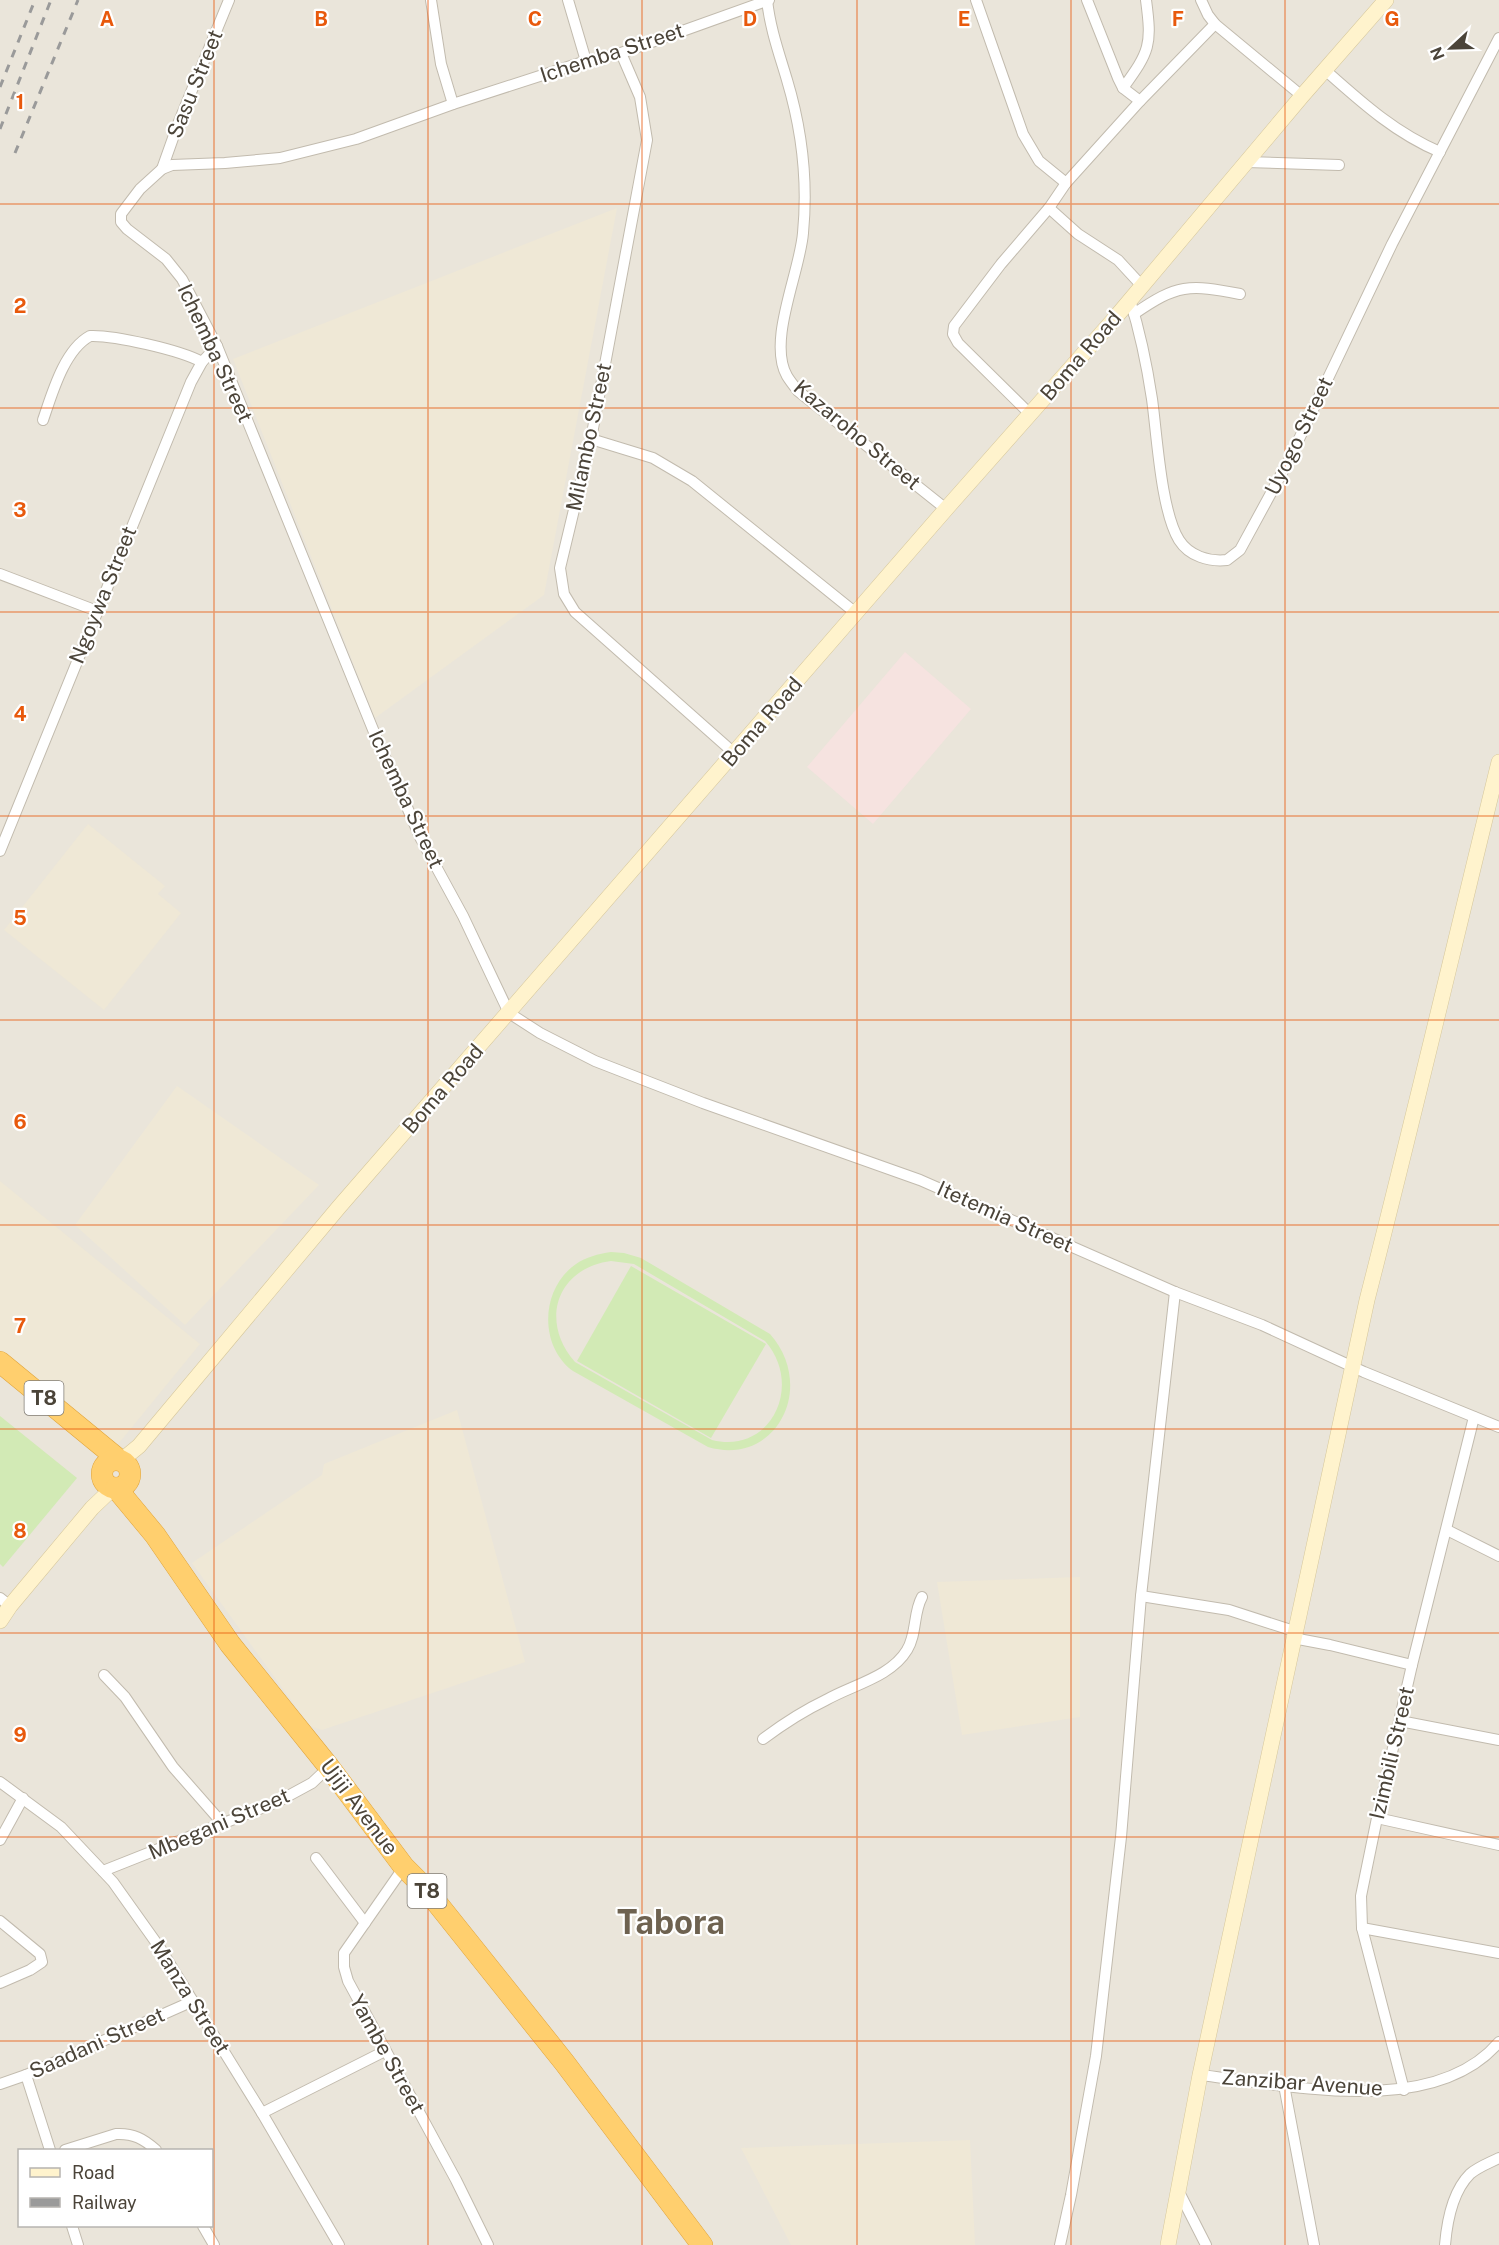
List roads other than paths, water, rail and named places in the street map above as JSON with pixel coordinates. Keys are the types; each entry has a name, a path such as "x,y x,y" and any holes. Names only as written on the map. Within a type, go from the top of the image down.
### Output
{"highway":[{"name":"T8","path":"0,1362 89,1435 117,1474"},
{"name":"Ujiji Avenue","path":"117,1474 155,1535 230,1644 329,1767 405,1867 425,1888 564,2062 702,2245"}],"main road":[{"name":"Boma Road","path":"0,1621 5,1602 92,1508 139,1446 339,1207 946,509 1030,414 1132,307 1142,286 1386,0"},
{"path":"1168,2245 1200,2075 1367,1300 1396,1191 1419,1087 1499,762"}],"street":[{"name":"Sasu Street","path":"162,169 229,0"},
{"path":"431,0 441,64 453,104"},
{"path":"568,0 586,61"},
{"name":"Ichemba Street","path":"509,1013 463,916 421,838 374,732 217,346 182,279 166,259 121,222 121,214 140,189 162,169 172,165 279,158 356,140 453,104 586,61 621,53 767,0"},
{"name":"Kazaroho Street","path":"767,0 775,43 788,81 803,151 806,180 803,238 783,322 781,357 786,375 798,391 946,509"},
{"path":"976,0 1023,134 1039,160 1066,183"},
{"path":"1087,0 1123,88 1140,101"},
{"path":"1123,88 1146,53 1150,30 1146,0"},
{"path":"1202,0 1208,15 1215,24 1302,96"},
{"path":"1030,414 958,343 953,334 954,326 981,289 1049,208 1066,183 1140,101 1215,24"},
{"name":"Uyogo Street","path":"1132,307 1148,376 1168,509 1178,538 1188,552 1206,558 1227,560 1240,550 1289,460 1392,244 1499,38"},
{"name":"Milambo Street","path":"621,53 640,97 647,140 591,439 560,567 564,594 575,612 734,753"},
{"path":"1325,70 1404,135 1440,152"},
{"path":"1246,162 1339,165"},
{"path":"1049,208 1078,234 1118,260 1142,286"},
{"path":"1132,307 1183,288 1194,287 1240,294"},
{"path":"43,420 58,377 77,347 90,336 166,349 191,356 202,362"},
{"name":"Ngoywa Street","path":"0,850 186,392 202,362 217,346"},
{"path":"591,439 652,458 692,482 857,614"},
{"path":"0,574 96,611"},
{"name":"Itetemia Street","path":"509,1013 540,1033 595,1061 703,1103 920,1180 1175,1292 1262,1326 1353,1367 1499,1427"},
{"path":"1060,2245 1096,2056 1121,1837 1141,1596 1175,1292"},
{"name":"Izimbili Street","path":"1404,2090 1362,1928 1361,1896 1412,1665 1474,1417"},
{"path":"1447,1530 1499,1556"},
{"path":"1141,1596 1229,1610 1330,1645 1412,1665"},
{"path":"763,1739 788,1720 896,1663 909,1648 918,1604 922,1597"},
{"path":"104,1675 125,1697 173,1767 223,1824"},
{"path":"1400,1721 1499,1740"},
{"name":"Mbegani Street","path":"103,1871 277,1802 312,1782 329,1767"},
{"name":"Manza Street","path":"0,1782 61,1827 113,1882 160,1948 193,2001 339,2245"},
{"path":"0,1840 23,1798"},
{"path":"1377,1818 1499,1845"},
{"path":"316,1858 365,1923"},
{"name":"Yambe Street","path":"405,1867 344,1953 344,1967 348,1981 456,2180 488,2245"},
{"path":"0,1921 40,1954 42,1962 0,1983"},
{"path":"1362,1928 1499,1953"},
{"name":"Saadani Street","path":"0,2084 26,2075 193,2001"},
{"name":"Zanzibar Avenue","path":"1200,2075 1343,2091 1404,2090 1455,2077 1491,2052 1499,2042"},
{"path":"262,2113 385,2051"},
{"path":"26,2075 49,2149"},
{"path":"1284,2085 1314,2245"},
{"path":"71,2149 125,2133 142,2139 154,2149"},
{"path":"1445,2245 1450,2212 1456,2194 1469,2175 1499,2158"},
{"path":"1179,2192 1206,2245"},
{"path":"72,2227 78,2245"},
{"path":"204,2227 214,2245"}],"railway":[{"path":"0,87 35,0"},
{"path":"0,129 51,0"},
{"path":"15,153 78,0"}],"district":[{"name":"Tabora","path":"671,1922"}]}
